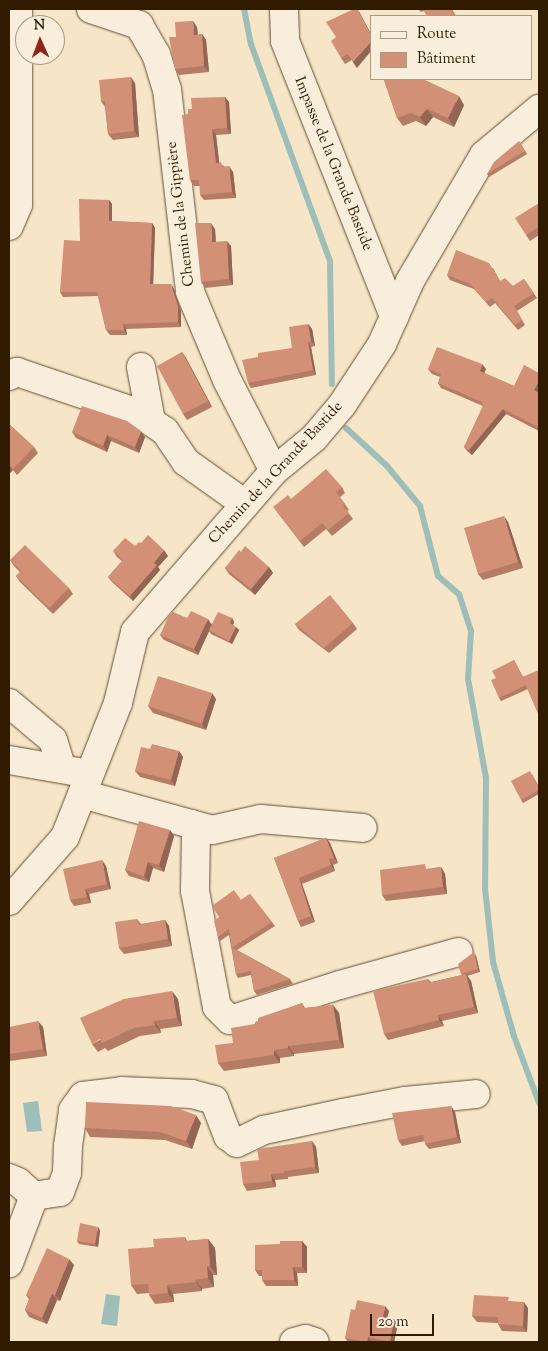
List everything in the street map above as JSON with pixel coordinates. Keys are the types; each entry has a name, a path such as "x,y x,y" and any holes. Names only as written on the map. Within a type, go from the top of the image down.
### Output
{"street":[{"path":"9,226 18,205 18,9"},
{"name":"Chemin de la Gippière","path":"91,9 139,25 156,54 166,89 190,292 227,380 274,471"},
{"name":"Impasse de la Grande Bastide","path":"284,9 284,41 394,317"},
{"name":"Chemin de la Grande Bastide","path":"9,900 65,838 118,703 135,632 274,471 314,438 342,405 382,344 410,281 484,155 539,109"},
{"path":"141,367 151,421"},
{"path":"9,376 17,372 138,413 165,431 186,462 245,504"},
{"path":"9,703 54,740 62,769"},
{"path":"9,760 62,769 86,784 191,824 212,830 261,819 363,828"},
{"path":"191,824 196,832 194,891 217,1007 230,1020 340,985 458,952"},
{"path":"9,1178 18,1182 34,1196 60,1192 67,1173 68,1146 73,1110 83,1096 121,1091 192,1094 214,1100 228,1136 237,1144 264,1130 343,1113 405,1101 476,1094"},
{"path":"9,1263 34,1196"},
{"path":"294,1342 304,1339 315,1342"}],"water":[{"path":"38,1101 42,1131 27,1132 23,1103"},
{"path":"106,1294 120,1296 117,1326 101,1324"}],"building":[{"path":"357,9 370,34 370,42 353,62 348,54 341,58 331,41 336,37 326,22"},
{"path":"423,9 451,9 454,14 452,15 426,15"},
{"path":"193,21 194,35 202,34 204,66 175,69 169,37 176,37 175,22"},
{"path":"131,77 134,131 108,134 105,101 101,101 99,80"},
{"path":"384,80 425,80 459,96 448,118 427,109 420,117 411,113 397,118"},
{"path":"225,97 227,128 212,129 216,163 221,162 222,167 229,166 232,192 200,195 199,180 190,180 182,115 188,114 188,109 192,109 191,98"},
{"path":"519,141 525,151 487,174 494,162"},
{"path":"79,199 109,200 109,221 152,223 150,284 171,284 178,306 178,322 123,324 124,330 106,330 97,292 60,292 64,240 80,241"},
{"path":"539,203 539,227 526,235 515,218"},
{"path":"195,223 211,223 212,242 227,241 229,279 201,282"},
{"path":"456,250 489,263 500,281 505,278 513,286 524,279 534,293 514,306 522,320 515,325 492,298 486,302 470,284 447,275"},
{"path":"308,324 311,341 308,342 313,370 248,383 242,360 258,357 258,353 292,348 289,327"},
{"path":"437,347 482,364 480,371 514,386 524,365 539,373 539,381 534,390 539,393 539,429 503,409 469,450 464,447 483,406 482,402 438,383 441,374 428,369"},
{"path":"182,352 208,401 183,414 157,366"},
{"path":"82,406 127,421 141,431 135,447 107,435 103,446 72,432"},
{"path":"9,424 34,447 13,469 9,465"},
{"path":"326,469 342,487 336,492 349,513 328,530 322,523 300,541 273,507 288,495 291,499"},
{"path":"504,516 518,562 478,574 464,528"},
{"path":"148,535 164,550 154,563 157,565 130,596 108,577 123,560 113,551 125,538 135,546 139,542 141,543"},
{"path":"25,545 69,588 49,608 16,576 21,571 10,560"},
{"path":"245,546 269,567 251,589 225,568 239,550 241,552"},
{"path":"330,595 353,623 324,648 295,624"},
{"path":"171,611 187,618 191,611 208,619 194,649 160,635"},
{"path":"218,612 232,618 230,623 236,627 229,641 209,630"},
{"path":"514,660 526,685 499,698 491,680 496,678 492,671"},
{"path":"539,670 539,716 522,677"},
{"path":"158,676 212,693 202,724 148,706"},
{"path":"152,744 179,751 171,780 135,771 141,747 150,749"},
{"path":"530,771 539,790 521,800 511,781"},
{"path":"139,821 170,830 159,865 148,862 144,876 125,870"},
{"path":"326,838 334,858 329,859 331,865 299,878 311,916 298,921 274,858"},
{"path":"102,860 107,884 85,889 87,897 70,900 63,869"},
{"path":"425,864 426,869 441,867 443,887 382,895 380,870"},
{"path":"234,890 241,900 250,894 272,922 232,948 290,979 254,991 251,971 236,974 229,929 218,937 214,921 219,917 212,906"},
{"path":"137,919 139,925 165,920 168,939 119,948 115,922"},
{"path":"474,952 478,969 461,974 458,964"},
{"path":"466,974 474,1007 438,1015 439,1020 384,1034 373,991 428,979 429,983"},
{"path":"172,991 177,1018 154,1021 155,1025 134,1028 102,1043 100,1039 92,1044 80,1018 124,999"},
{"path":"302,1003 304,1008 333,1005 339,1040 288,1046 288,1048 274,1050 274,1055 218,1063 215,1045 233,1043 231,1028 255,1024 258,1018"},
{"path":"38,1021 43,1049 9,1054 9,1027"},
{"path":"86,1102 171,1106 196,1115 186,1141 160,1132 85,1128"},
{"path":"451,1106 457,1137 425,1144 423,1135 398,1140 392,1113"},
{"path":"312,1141 315,1167 271,1174 272,1181 243,1184 240,1162 259,1160 257,1149"},
{"path":"80,1223 98,1227 95,1244 77,1241"},
{"path":"185,1237 185,1241 208,1239 210,1266 207,1266 208,1278 195,1280 196,1282 167,1285 168,1293 149,1295 148,1284 131,1285 128,1249 154,1247 153,1239"},
{"path":"280,1241 302,1241 302,1267 293,1267 294,1280 262,1280 262,1270 255,1270 255,1245 280,1244"},
{"path":"47,1248 69,1259 55,1295 52,1294 42,1318 25,1310 30,1297 26,1295"},
{"path":"474,1295 509,1297 508,1301 524,1302 523,1326 498,1324 498,1317 472,1316"},
{"path":"357,1300 385,1306 383,1317 394,1319 390,1342 368,1337 367,1342 345,1338 351,1309 355,1310"}],"waterway":[{"path":"244,9 251,44 330,261 332,384"},
{"path":"346,428 387,466 420,506 438,576 459,594 471,631 468,679 486,778 485,888 493,962 514,1036 539,1103"}]}
